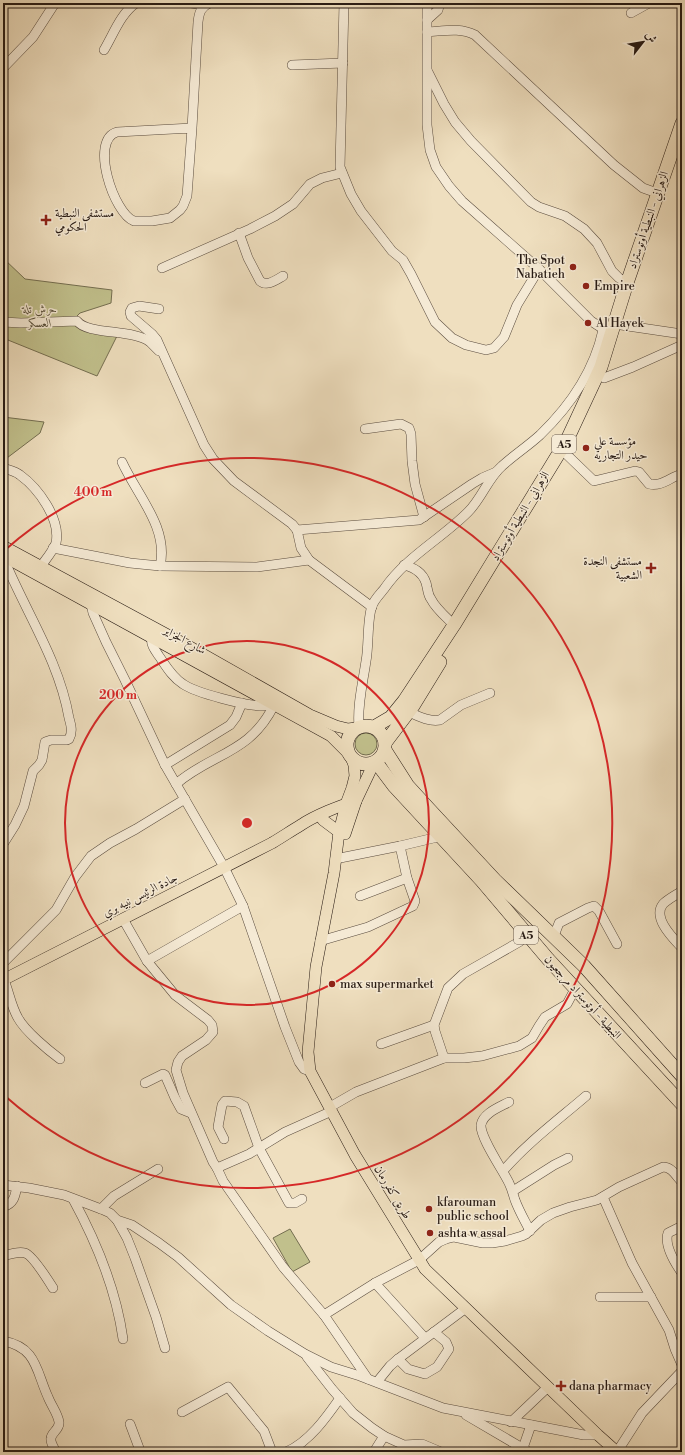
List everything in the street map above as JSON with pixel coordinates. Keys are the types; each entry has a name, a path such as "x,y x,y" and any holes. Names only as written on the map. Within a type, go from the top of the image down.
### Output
{"highway":[{"name":"الزهراني - النبطية أوتوستراد","path":"374,727 391,717 404,701 454,625 567,440 601,367 607,332 627,284 682,123"},
{"name":"الزهراني - النبطية أوتوستراد","path":"385,747 509,551 581,427 604,378 667,185 682,145"},
{"path":"374,727 367,726 358,728 350,733 347,740 347,747 350,755 357,762 366,764 375,762"},
{"name":"A5","path":"374,727 380,731 384,737 385,747 380,759 375,762"},
{"name":"النبطية - أوتوستراد مرجعيون","path":"385,747 408,786 495,880 584,966 682,1076"},
{"name":"النبطية - أوتوستراد مرجعيون","path":"375,762 398,790 442,836 496,897 527,935 596,1012 682,1104"},
{"path":"596,1012 607,1012 610,1009 614,998"},
{"path":"616,1034 616,1025 621,1018 633,1020"}],"main road":[{"name":"شارع الجزاير","path":"3,546 192,648 310,715 336,726 348,729 358,728"},
{"name":"شارع الجزاير","path":"3,556 152,636 330,736 350,755"},
{"path":"337,859 346,829 355,776 354,765 350,755"},
{"path":"337,859 339,832 350,807 375,762"},
{"path":"289,834 350,807"},
{"path":"289,834 302,824 350,807"},
{"path":"323,820 339,832"},
{"name":"جادة الرئيس نبيه بري","path":"4,980 289,834"},
{"name":"طريق كفررمان","path":"337,859 316,968 308,1052 310,1071 355,1155 425,1269 615,1451"}],"street":[{"path":"3,68 33,37 55,3"},
{"path":"104,50 121,21 130,8 136,3"},
{"path":"191,3 207,4"},
{"path":"344,3 339,155 340,167 351,194 361,211 392,251 402,260 411,274 434,322 452,338 466,345 486,350 494,348 501,341 517,305 538,269"},
{"path":"297,530 420,520 472,484 496,472 540,435 564,410 582,383 594,360 600,342 607,332 591,321 538,269 462,200 449,186 436,167 430,150 427,124 427,3"},
{"path":"427,20 438,10 440,3"},
{"path":"631,13 649,3"},
{"path":"192,128 117,132 111,134 108,138 104,160 106,175 124,214 129,220 163,220 174,215 184,206 187,196 192,128 198,22 200,12 207,4"},
{"path":"427,32 460,30 467,31 475,35 619,169 643,188 657,193"},
{"path":"292,65 343,63"},
{"path":"427,70 455,122 477,147 531,202 539,207 565,216 584,229 597,242 612,271 627,284"},
{"path":"162,268 263,223 289,208 304,189 313,182 342,173"},
{"path":"239,233 248,258 263,284 283,276"},
{"path":"159,309 139,306 132,308 130,312 131,316 152,334 204,445 213,459 234,480 287,519 297,530 301,548 309,560 372,607"},
{"path":"3,322 21,323 77,320 81,325 91,328 128,334 150,341 165,359"},
{"path":"621,325 682,334"},
{"path":"604,378 633,367 682,344"},
{"path":"365,429 401,424 408,428 411,434 415,484 424,517"},
{"path":"565,453 594,481 635,471 638,472 649,484 660,485 674,476 682,474"},
{"path":"122,462 157,529 162,548 160,566"},
{"path":"3,468 15,472 23,478 44,501 50,512 56,530 56,543 41,566"},
{"path":"358,728 358,710 368,654 372,607 392,578 404,565 459,520 470,509 480,497 496,472"},
{"path":"53,548 130,564 160,566 258,567 309,560"},
{"path":"3,556 60,682 68,709 71,734 67,740 51,740 45,742 42,760 33,771 24,806 15,825 3,844"},
{"path":"404,565 411,566 420,572 426,582 432,601 454,625"},
{"path":"91,604 93,613 106,642 165,765 224,867 243,906 299,1062 304,1069 310,1071"},
{"path":"152,636 152,646 172,674 183,684 211,695 242,702 262,706 273,704"},
{"path":"408,712 437,721 461,705 490,693"},
{"path":"165,765 230,725 242,702"},
{"path":"176,784 197,769 234,750 252,737 265,722 273,704"},
{"path":"3,964 56,910 75,877 91,856 110,843 185,799"},
{"path":"337,859 442,836"},
{"path":"320,941 368,927 413,906 415,901 407,878 400,846"},
{"path":"360,896 407,878"},
{"path":"682,891 664,903 660,914 663,923 682,948"},
{"path":"147,961 243,906"},
{"path":"554,936 560,923 594,906 599,911 617,944"},
{"path":"123,919 147,961 175,995 208,1020 212,1025 212,1032 206,1040 182,1056 178,1062 176,1070 191,1113 223,1181 283,1267 324,1315 373,1381"},
{"path":"444,1058 434,1025 450,985 466,972 519,942 527,935"},
{"path":"4,980 12,1006 19,1020 41,1043 60,1059"},
{"path":"217,1168 259,1148 285,1132 331,1109 356,1092 444,1058 482,1056 527,1043 532,1038 545,1017 560,1010 567,1004 576,989"},
{"path":"380,1044 434,1025"},
{"path":"145,1083 163,1074 165,1075 174,1098 181,1109 191,1113"},
{"path":"503,1171 525,1148 586,1096"},
{"path":"224,1139 218,1127 222,1105 225,1101 237,1102 244,1106 259,1148 289,1203 295,1203 302,1199"},
{"path":"509,1102 485,1117 481,1126 488,1145 503,1171 530,1231"},
{"path":"513,1192 554,1165 568,1158"},
{"path":"324,1315 375,1283 419,1260 439,1242 446,1238 454,1237 483,1243 492,1243 522,1236 530,1231 541,1220 554,1213 597,1200 662,1167 669,1168 682,1182"},
{"path":"101,1209 114,1196 158,1169"},
{"path":"3,1185 17,1186 64,1195 88,1203 110,1213 117,1220 127,1238 135,1258 156,1317 165,1348"},
{"path":"3,1207 15,1198 17,1186"},
{"path":"603,1197 632,1263 669,1330 682,1365"},
{"path":"73,1199 100,1254 120,1318 123,1339"},
{"path":"117,1220 132,1225 159,1243 178,1257 231,1305 268,1331 305,1354 331,1367 373,1381 443,1408 511,1422 584,1435 598,1436"},
{"path":"682,1226 668,1233 667,1240 677,1265 682,1272"},
{"path":"3,1256 19,1252 28,1254 33,1259 52,1288"},
{"path":"375,1283 425,1338"},
{"path":"600,1297 651,1297"},
{"path":"373,1381 398,1359 466,1308"},
{"path":"398,1359 408,1369 424,1374 437,1367 448,1349 446,1342 434,1332"},
{"path":"3,1341 17,1345 34,1360 47,1396 59,1421 57,1429 51,1436 56,1452"},
{"path":"305,1354 340,1398 353,1412 372,1428 384,1436 404,1445 422,1444 436,1451"},
{"path":"615,1451 642,1413 682,1372"},
{"path":"182,1412 228,1387 264,1431 272,1452"},
{"path":"511,1422 548,1387"},
{"path":"286,1452 302,1442 312,1432 327,1416 340,1398"},
{"path":"457,1410 526,1450 531,1425"},
{"path":"130,1424 139,1448 138,1452"},
{"path":"374,1452 384,1436"}],"green space":[{"name":"حرش تلة العسكر","path":"3,258 25,279 112,290 111,303 80,313 76,317 77,322 117,336 97,376 3,338"},
{"path":"3,417 44,422 40,433 3,461"},
{"path":"366,733 374,736 377,744 374,752 366,755 358,752 355,744 358,736"},
{"path":"290,1229 310,1262 292,1272 273,1238"}],"place":[{"name":"مستشفى النبطية الحكومي","path":"46,220"},
{"name":"The Spot Nabatieh","path":"573,267"},
{"name":"Empire","path":"586,286"},
{"name":"Al Hayek","path":"588,323"},
{"name":"مؤسسة علي حيدر التجاريه","path":"586,448"},
{"name":"مستشفى النجدة الشعبية","path":"651,568"},
{"name":"max supermarket","path":"332,984"},
{"name":"kfarouman public school","path":"429,1209"},
{"name":"ashta w assal","path":"430,1233"},
{"name":"dana pharmacy","path":"561,1386"}]}
